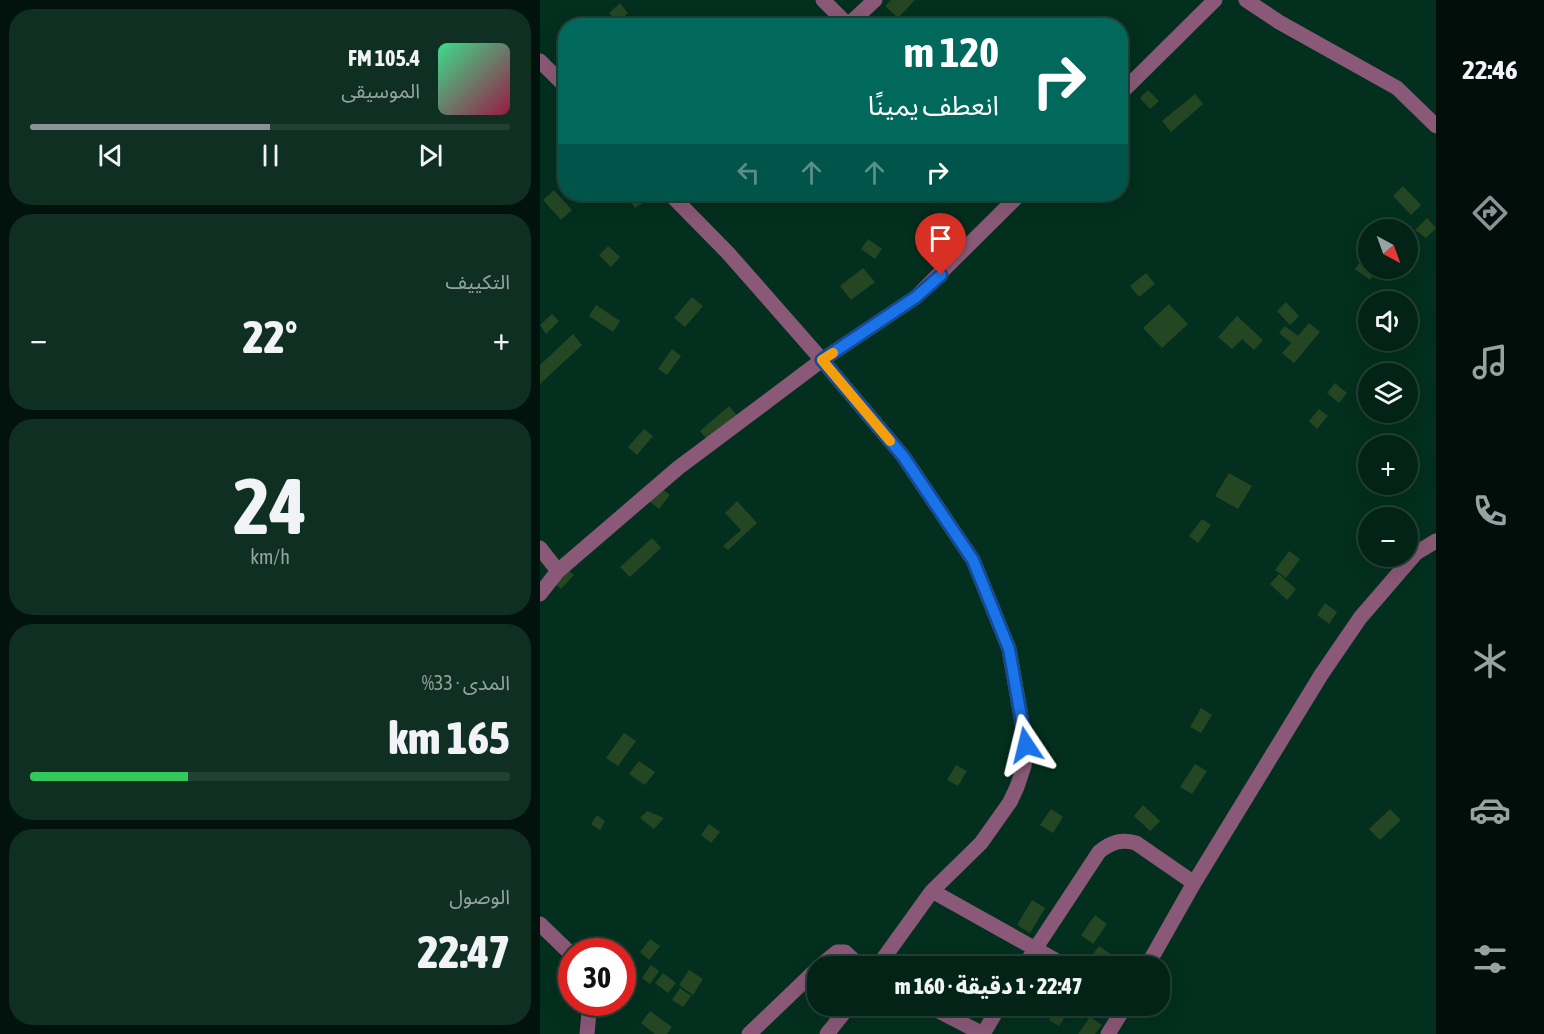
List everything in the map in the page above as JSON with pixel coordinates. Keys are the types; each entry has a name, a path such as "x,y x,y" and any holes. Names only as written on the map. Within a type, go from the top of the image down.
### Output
{"street":[{"path":"824,0 841,18"},
{"path":"856,18 875,0"},
{"path":"1128,86 1215,0"},
{"path":"1246,0 1279,22 1397,88 1436,126"},
{"path":"540,61 558,79"},
{"path":"677,201 728,253 903,456 973,560 1009,649 1026,745 1020,776 1010,802 981,843 932,891 885,956"},
{"path":"540,594 558,571 678,468 822,360 916,297 1010,201"},
{"path":"1153,956 1194,883 1321,675 1360,618 1416,553 1436,541"},
{"path":"540,548 558,571"},
{"path":"1030,956 1099,852 1116,841 1127,840 1137,843 1194,883"},
{"path":"932,891 1049,956"},
{"path":"540,924 558,941"},
{"path":"832,956 837,952 845,952 849,956"},
{"path":"749,1034 807,978"},
{"path":"587,1034 589,1016"},
{"path":"827,1034 841,1016"},
{"path":"948,1016 983,1034 994,1016"},
{"path":"1108,1034 1119,1016"}],"building":[{"path":"891,0 915,0 898,18 885,6"},
{"path":"620,3 628,13 623,18 614,18 609,13"},
{"path":"1148,90 1159,101 1150,109 1140,98"},
{"path":"1195,94 1203,104 1171,132 1162,121"},
{"path":"1403,186 1421,205 1411,215 1393,196"},
{"path":"554,190 558,194 558,201 564,201 572,210 561,220 543,200"},
{"path":"630,201 646,201 635,208"},
{"path":"1427,218 1436,228 1426,238 1418,232 1418,227"},
{"path":"868,239 882,249 875,259 861,249"},
{"path":"608,246 620,257 611,267 599,255"},
{"path":"863,268 875,282 851,300 840,286"},
{"path":"1146,273 1155,284 1139,297 1130,286"},
{"path":"692,297 703,306 685,327 674,318"},
{"path":"1286,302 1299,316 1290,325 1277,311"},
{"path":"1169,304 1188,324 1162,348 1143,328"},
{"path":"596,305 620,321 613,332 589,316"},
{"path":"552,314 559,321 546,334 540,325"},
{"path":"1237,316 1263,340 1254,350 1242,339 1232,349 1218,337"},
{"path":"1309,323 1320,332 1294,363 1282,353 1291,343 1279,333 1285,326 1298,336"},
{"path":"573,334 582,345 540,384 540,365"},
{"path":"672,349 681,356 667,375 658,369"},
{"path":"1335,383 1347,393 1339,403 1327,393"},
{"path":"729,406 740,419 711,444 700,431"},
{"path":"1319,409 1328,416 1317,429 1309,421"},
{"path":"644,429 653,436 637,455 628,447"},
{"path":"1229,473 1252,486 1238,509 1215,496"},
{"path":"658,486 670,495 659,509 648,500"},
{"path":"737,501 757,523 728,550 723,546 741,530 725,513"},
{"path":"1202,519 1211,525 1198,543 1189,536"},
{"path":"652,538 661,548 630,577 620,567"},
{"path":"1289,551 1300,559 1286,578 1275,570"},
{"path":"558,561 574,575 561,589 545,575"},
{"path":"1279,574 1296,589 1287,600 1270,584"},
{"path":"1325,603 1337,612 1329,624 1317,615"},
{"path":"1201,708 1212,715 1201,733 1190,727"},
{"path":"624,733 636,741 618,766 606,758"},
{"path":"639,761 655,772 645,785 629,774"},
{"path":"1195,764 1207,771 1192,794 1180,787"},
{"path":"956,765 967,771 958,786 947,780"},
{"path":"1143,805 1160,821 1150,831 1134,816"},
{"path":"1051,809 1063,817 1053,833 1040,825"},
{"path":"1390,809 1401,820 1380,840 1369,829"},
{"path":"647,811 664,818 654,829 640,818"},
{"path":"597,815 605,821 600,830 591,824"},
{"path":"709,824 720,832 711,843 701,835"},
{"path":"1032,900 1045,908 1030,933 1017,925"},
{"path":"1095,915 1107,924 1093,944 1081,935"},
{"path":"650,939 660,946 649,960 640,952"},
{"path":"1099,946 1114,956 1091,956"},
{"path":"651,965 659,971 650,984 642,978"},
{"path":"689,970 703,979 693,995 679,985"},
{"path":"663,973 676,983 668,993 655,983"},
{"path":"680,988 691,996 683,1007 672,1000"},
{"path":"650,1011 672,1027 667,1034 655,1034 641,1023"},
{"path":"1052,1016 1066,1016 1059,1026 1049,1020"},
{"path":"1090,1017 1102,1025 1095,1034 1078,1034"}],"slow traffic":[{"path":"833,353 822,360 890,441"}],"route":[{"path":"941,275 916,297 822,360 903,456 973,560 1009,649 1026,745"}]}
